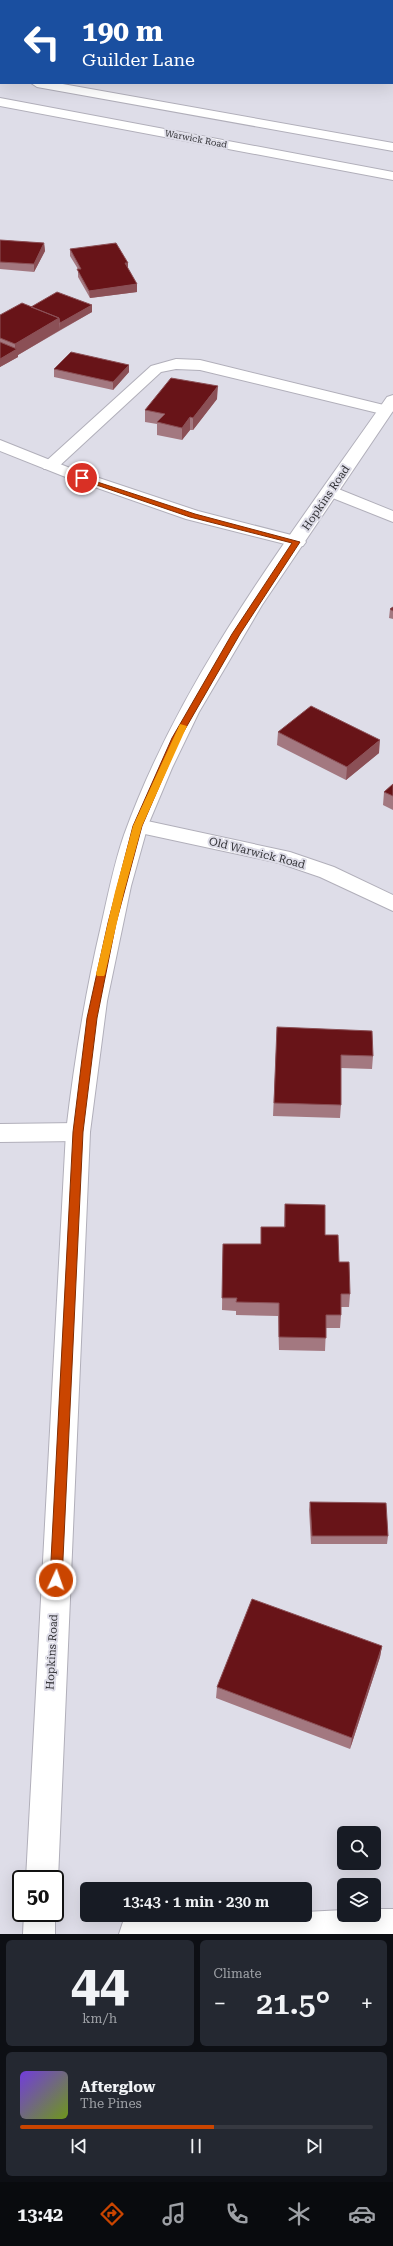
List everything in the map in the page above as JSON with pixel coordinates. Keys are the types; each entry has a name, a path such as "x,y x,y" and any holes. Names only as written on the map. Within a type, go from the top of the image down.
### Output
{"main road":[{"path":"42,84 393,148"},
{"name":"Warwick Road","path":"0,102 393,176"},
{"path":"50,466 156,369 176,364 200,366 389,405"},
{"name":"Hopkins Road","path":"42,1870 78,1132 93,1011 116,907 138,826 176,738 242,623 389,405"},
{"path":"0,445 50,466 192,515 296,542"},
{"path":"331,491 393,517"},
{"name":"Old Warwick Road","path":"138,826 283,857 327,872 393,904"},
{"path":"0,1133 78,1132"},
{"path":"39,1934 40,1922"},
{"path":"135,1934 393,1925"}],"building":[{"path":"0,240 44,243 34,264 0,262"},
{"path":"116,243 128,263 125,263 137,284 89,291 77,269 81,269 70,249"},
{"path":"57,292 92,305 60,323 59,318 31,307"},
{"path":"22,303 59,318 15,344 0,338 0,315"},
{"path":"0,342 17,349 0,359"},
{"path":"71,352 129,365 113,382 54,369"},
{"path":"171,378 218,386 193,418 190,417 182,428 157,422 165,414 145,410"},
{"path":"311,706 380,740 347,767 278,732"},
{"path":"393,784 393,796 384,792"},
{"path":"277,1027 372,1031 373,1056 341,1055 341,1105 274,1103"},
{"path":"285,1204 325,1205 325,1235 338,1235 339,1262 349,1262 350,1294 341,1294 341,1315 326,1315 326,1338 279,1337 279,1303 236,1302 237,1298 222,1298 223,1244 261,1244 261,1227 285,1227"},
{"path":"310,1502 386,1503 388,1536 312,1536"},
{"path":"252,1599 382,1646 352,1738 217,1687"}],"slow traffic":[{"path":"100,974 119,892 138,826 176,738 183,726"}],"route":[{"path":"56,1580 78,1132 84,1072 101,969 127,861 138,826 176,738 236,634 296,542 192,515 82,478"}]}
